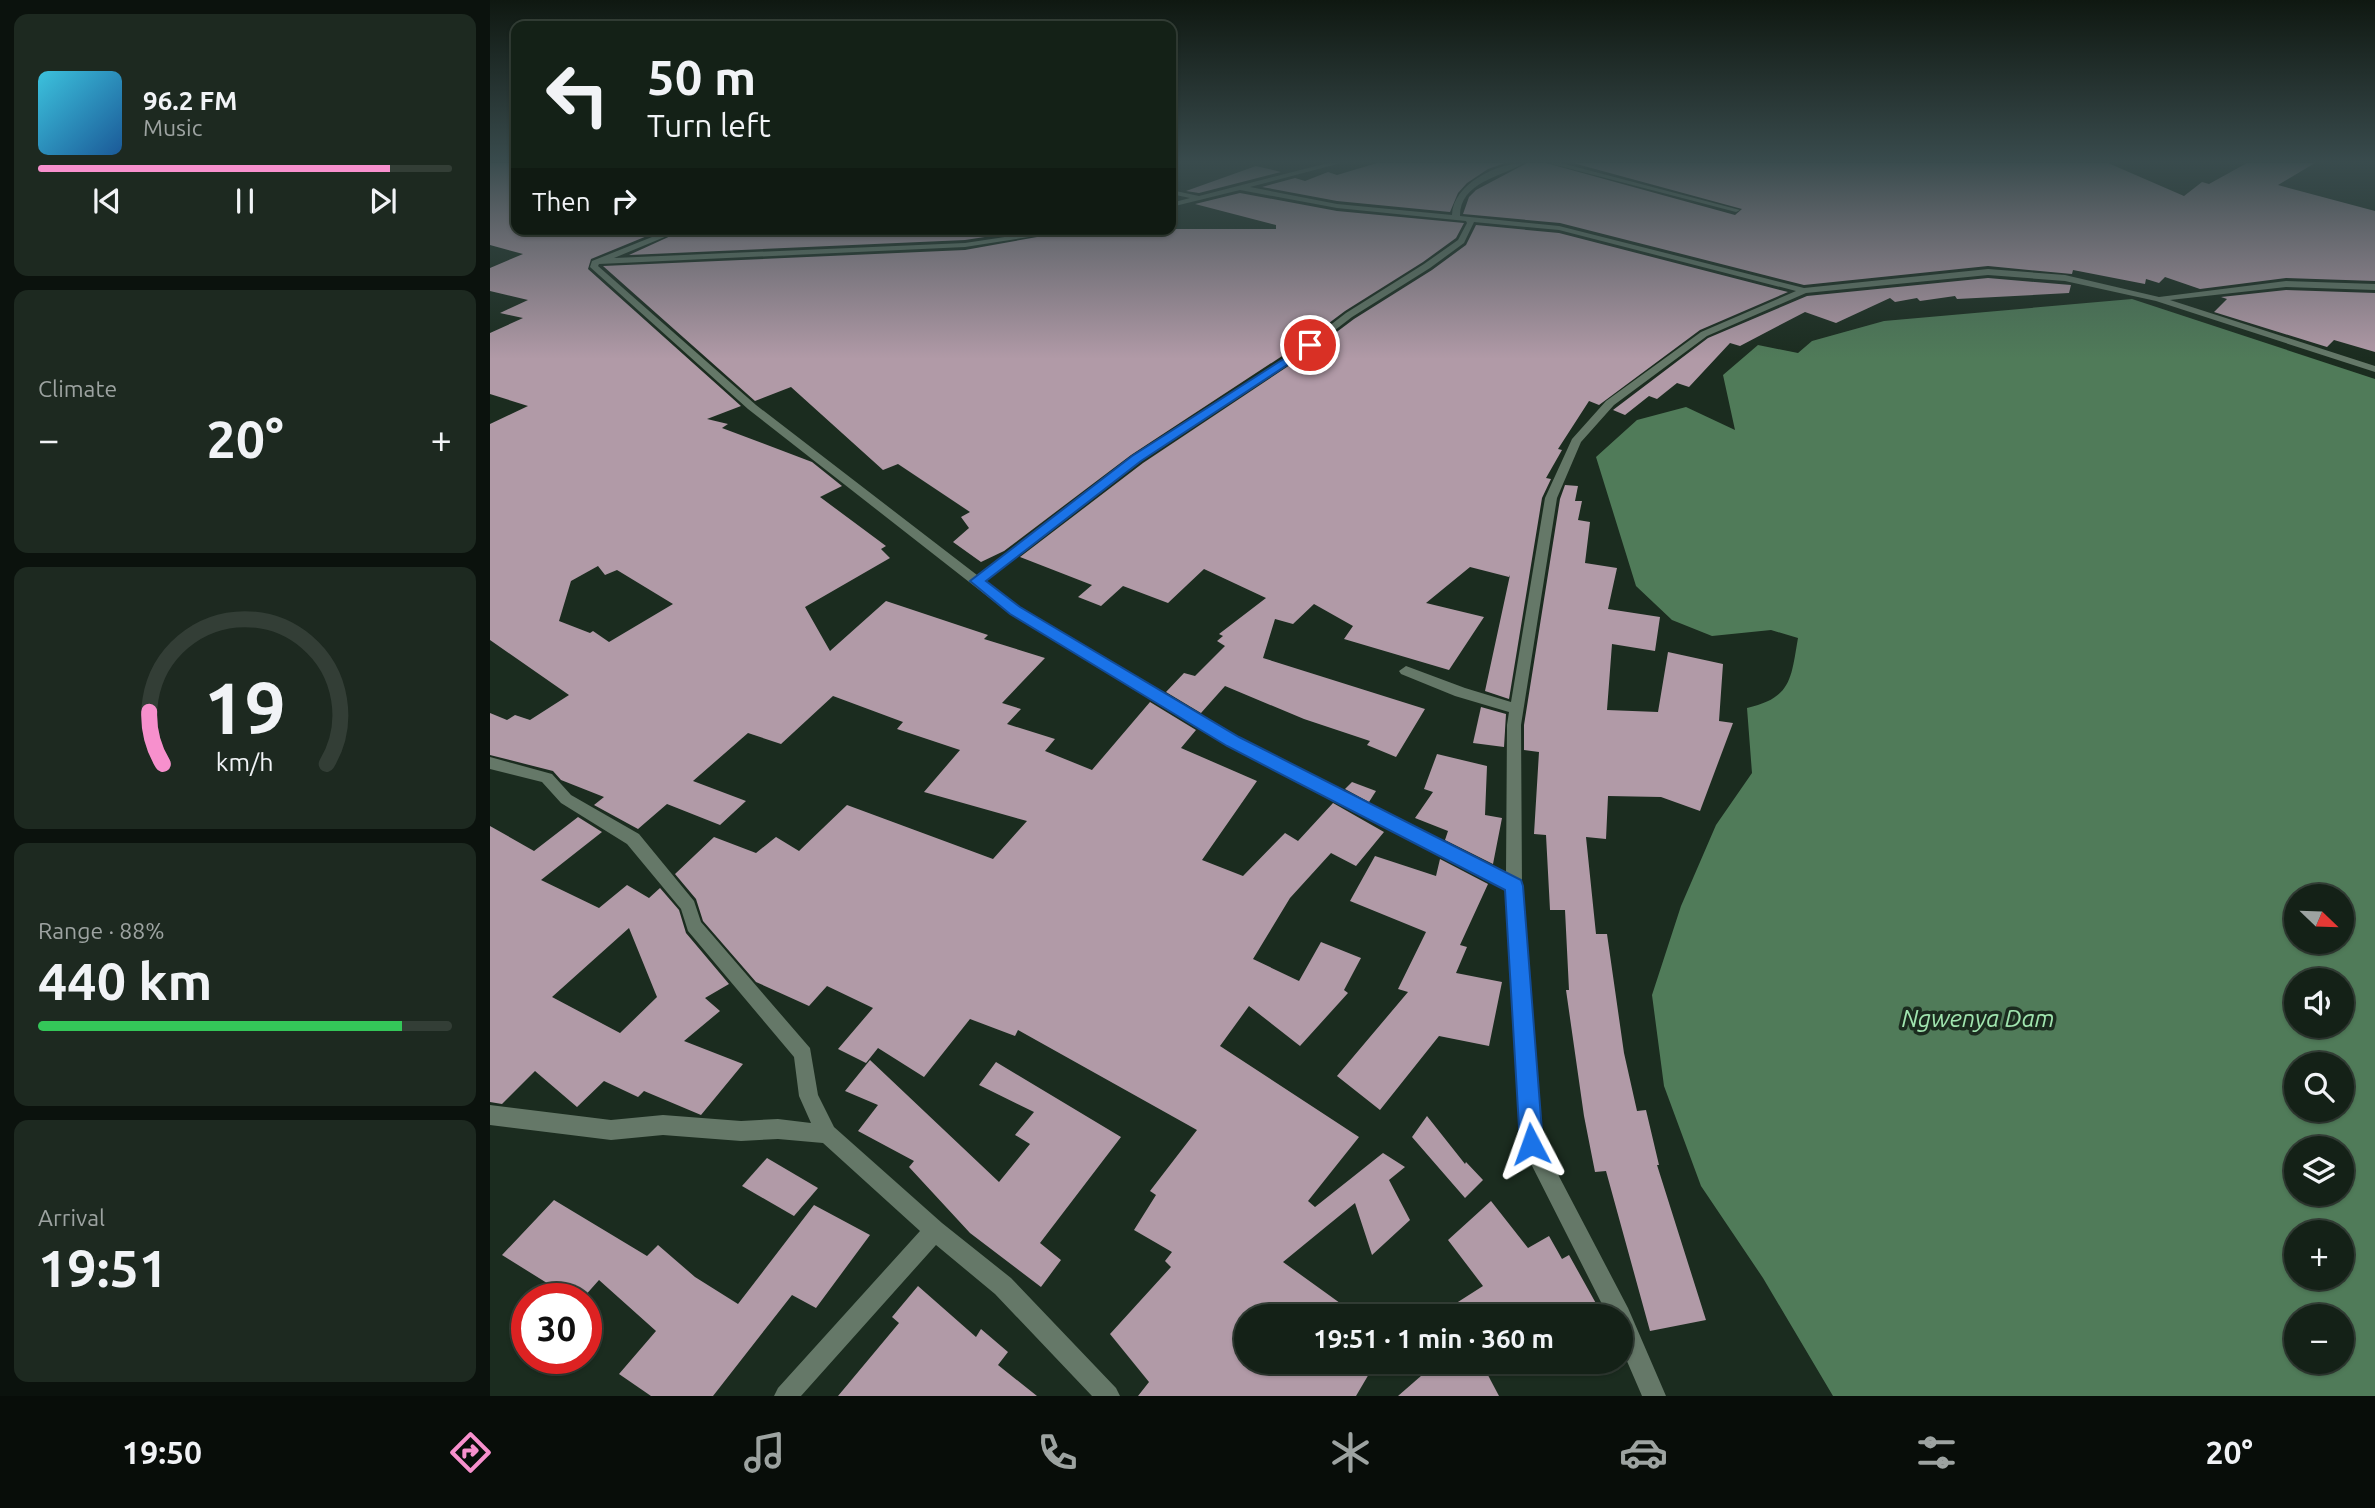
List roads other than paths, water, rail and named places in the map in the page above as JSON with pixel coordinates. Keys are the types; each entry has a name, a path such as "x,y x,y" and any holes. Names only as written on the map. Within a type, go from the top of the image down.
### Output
{"street":[{"path":"977,581 1137,458 1310,345 1349,315 1427,266 1461,241 1470,228"},
{"path":"1560,228 1804,291"},
{"path":"595,262 665,235"},
{"path":"595,262 965,245 1034,235"},
{"path":"595,262 594,267 752,407 1015,611 1233,741 1514,886"},
{"path":"1613,1304 1531,1144 1514,886 1514,725 1551,498 1576,441 1610,403 1704,334 1804,291 1988,272 2064,278 2158,299 2375,369"},
{"path":"2158,299 2286,284 2375,287"},
{"path":"1406,671 1460,692 1517,709"},
{"path":"490,763 547,778 566,799 624,832 650,857 688,906 694,926 803,1054 809,1096 827,1134 1003,1286 1108,1396"},
{"path":"490,1115 611,1130 663,1125 741,1130 778,1129 827,1134"},
{"path":"786,1396 935,1230"},
{"path":"1633,1347 1654,1396"}],"water":[{"name":"Ngwenya Dam","path":"2132,299 2375,379 2375,1396 1833,1396 1763,1278 1701,1186 1664,1086 1652,995 1681,906 1716,825 1752,773 1747,708 1773,698 1787,684 1798,638 1771,630 1712,636 1672,620 1636,586 1596,457 1637,420 1686,407 1735,430 1723,375 1758,345 1798,353 1812,341 1884,321"}]}
